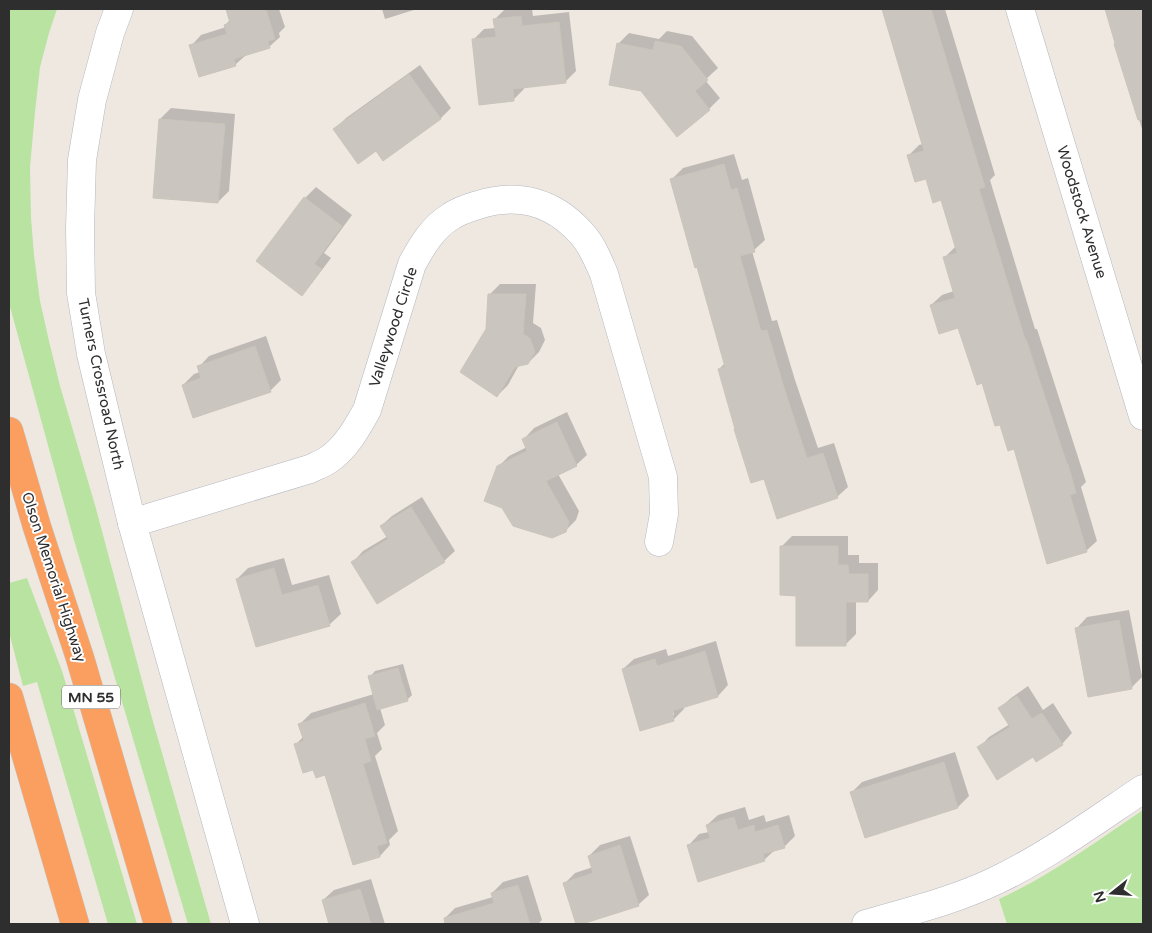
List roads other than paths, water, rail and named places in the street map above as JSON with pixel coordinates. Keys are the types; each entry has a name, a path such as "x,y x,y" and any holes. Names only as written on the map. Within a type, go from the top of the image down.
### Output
{"highway":[{"name":"Olson Memorial Highway","path":"9,431 37,527 80,658 158,924"},
{"path":"9,697 76,924"}],"street":[{"name":"Turners Crossroad North","path":"119,9 110,32 92,100 82,160 81,293 93,363 132,522 245,924"},
{"name":"Woodstock Avenue","path":"1020,9 1143,416"},
{"name":"Valleywood Circle","path":"132,522 310,469 329,460 344,446 355,431 366,410 412,264 422,246 432,232 449,217 472,206 489,201 508,199 527,200 565,217 583,235 595,254 604,274 663,477 664,514 658,542"},
{"path":"866,924 959,896 996,881 1050,852 1143,789"}]}
